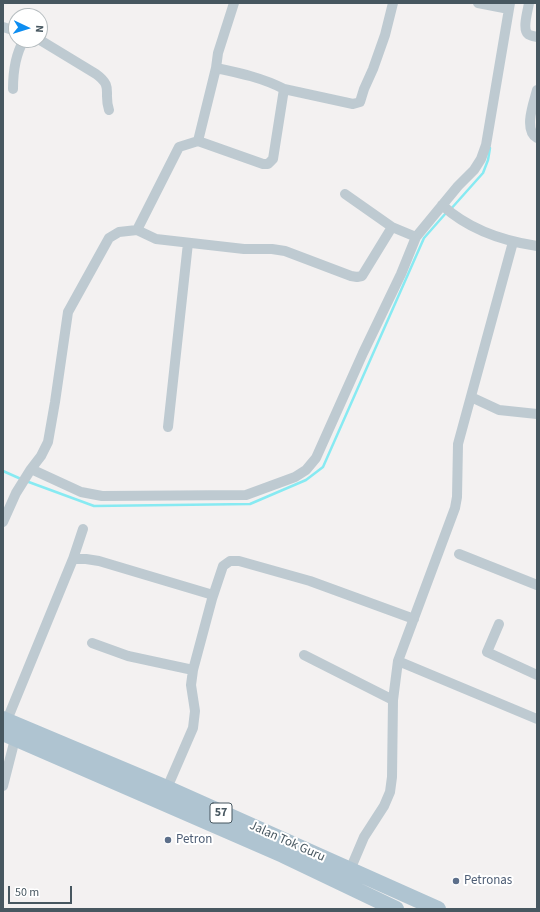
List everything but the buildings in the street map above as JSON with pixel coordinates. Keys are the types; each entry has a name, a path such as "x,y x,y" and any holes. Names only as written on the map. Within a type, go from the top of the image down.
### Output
{"main road":[{"name":"Jalan Tok Guru","path":"7,728 167,788 346,876 395,909"},
{"name":"Jalan Tok Guru","path":"7,728 283,855 438,909"},
{"path":"346,876 414,909"}],"street":[{"path":"198,141 216,68 218,53 234,3"},
{"path":"216,68 270,82 284,90 352,104 360,102 385,35 393,3"},
{"path":"30,470 81,492 102,496 246,495 295,477 306,470 316,458 363,353 401,274 416,237 447,209 458,186 474,170 481,159 486,145 509,6 478,3"},
{"path":"529,3 525,28 526,33 537,37"},
{"path":"48,45 104,80 107,88 107,104 110,110"},
{"path":"13,89 13,71 20,48"},
{"path":"137,230 179,147 198,141 260,163 268,164 273,159 284,90"},
{"path":"537,90 530,118 530,128 534,137 537,138"},
{"path":"345,194 392,226 416,237"},
{"path":"447,209 486,233 513,242 537,246"},
{"path":"3,522 16,493 30,470 41,456 48,442 68,312 109,238 119,232 137,230 156,239 244,249 272,249 285,251 356,277 362,276 392,226"},
{"path":"346,876 364,837 384,806 390,792 392,777 393,700 398,661 455,508 457,497 458,444 513,242"},
{"path":"168,427 188,243"},
{"path":"471,397 499,410 537,414"},
{"path":"3,786 7,728 73,559 83,529"},
{"path":"459,554 537,585"},
{"path":"73,559 99,561 213,595"},
{"path":"167,788 193,728 195,711 191,685 193,670 213,595 223,566 230,561 239,561 310,582 414,619"},
{"path":"499,624 488,652 537,675"},
{"path":"92,643 128,656 193,670"},
{"path":"304,655 393,700"},
{"path":"398,661 537,719"}],"waterway":[{"path":"450,210 483,173 488,160 490,148"},
{"path":"26,481 94,506 250,504 306,480 323,467 424,238 446,213"},
{"path":"3,471 21,479"}],"place":[{"name":"Petron","path":"168,840"},
{"name":"Petronas","path":"456,881"}]}
